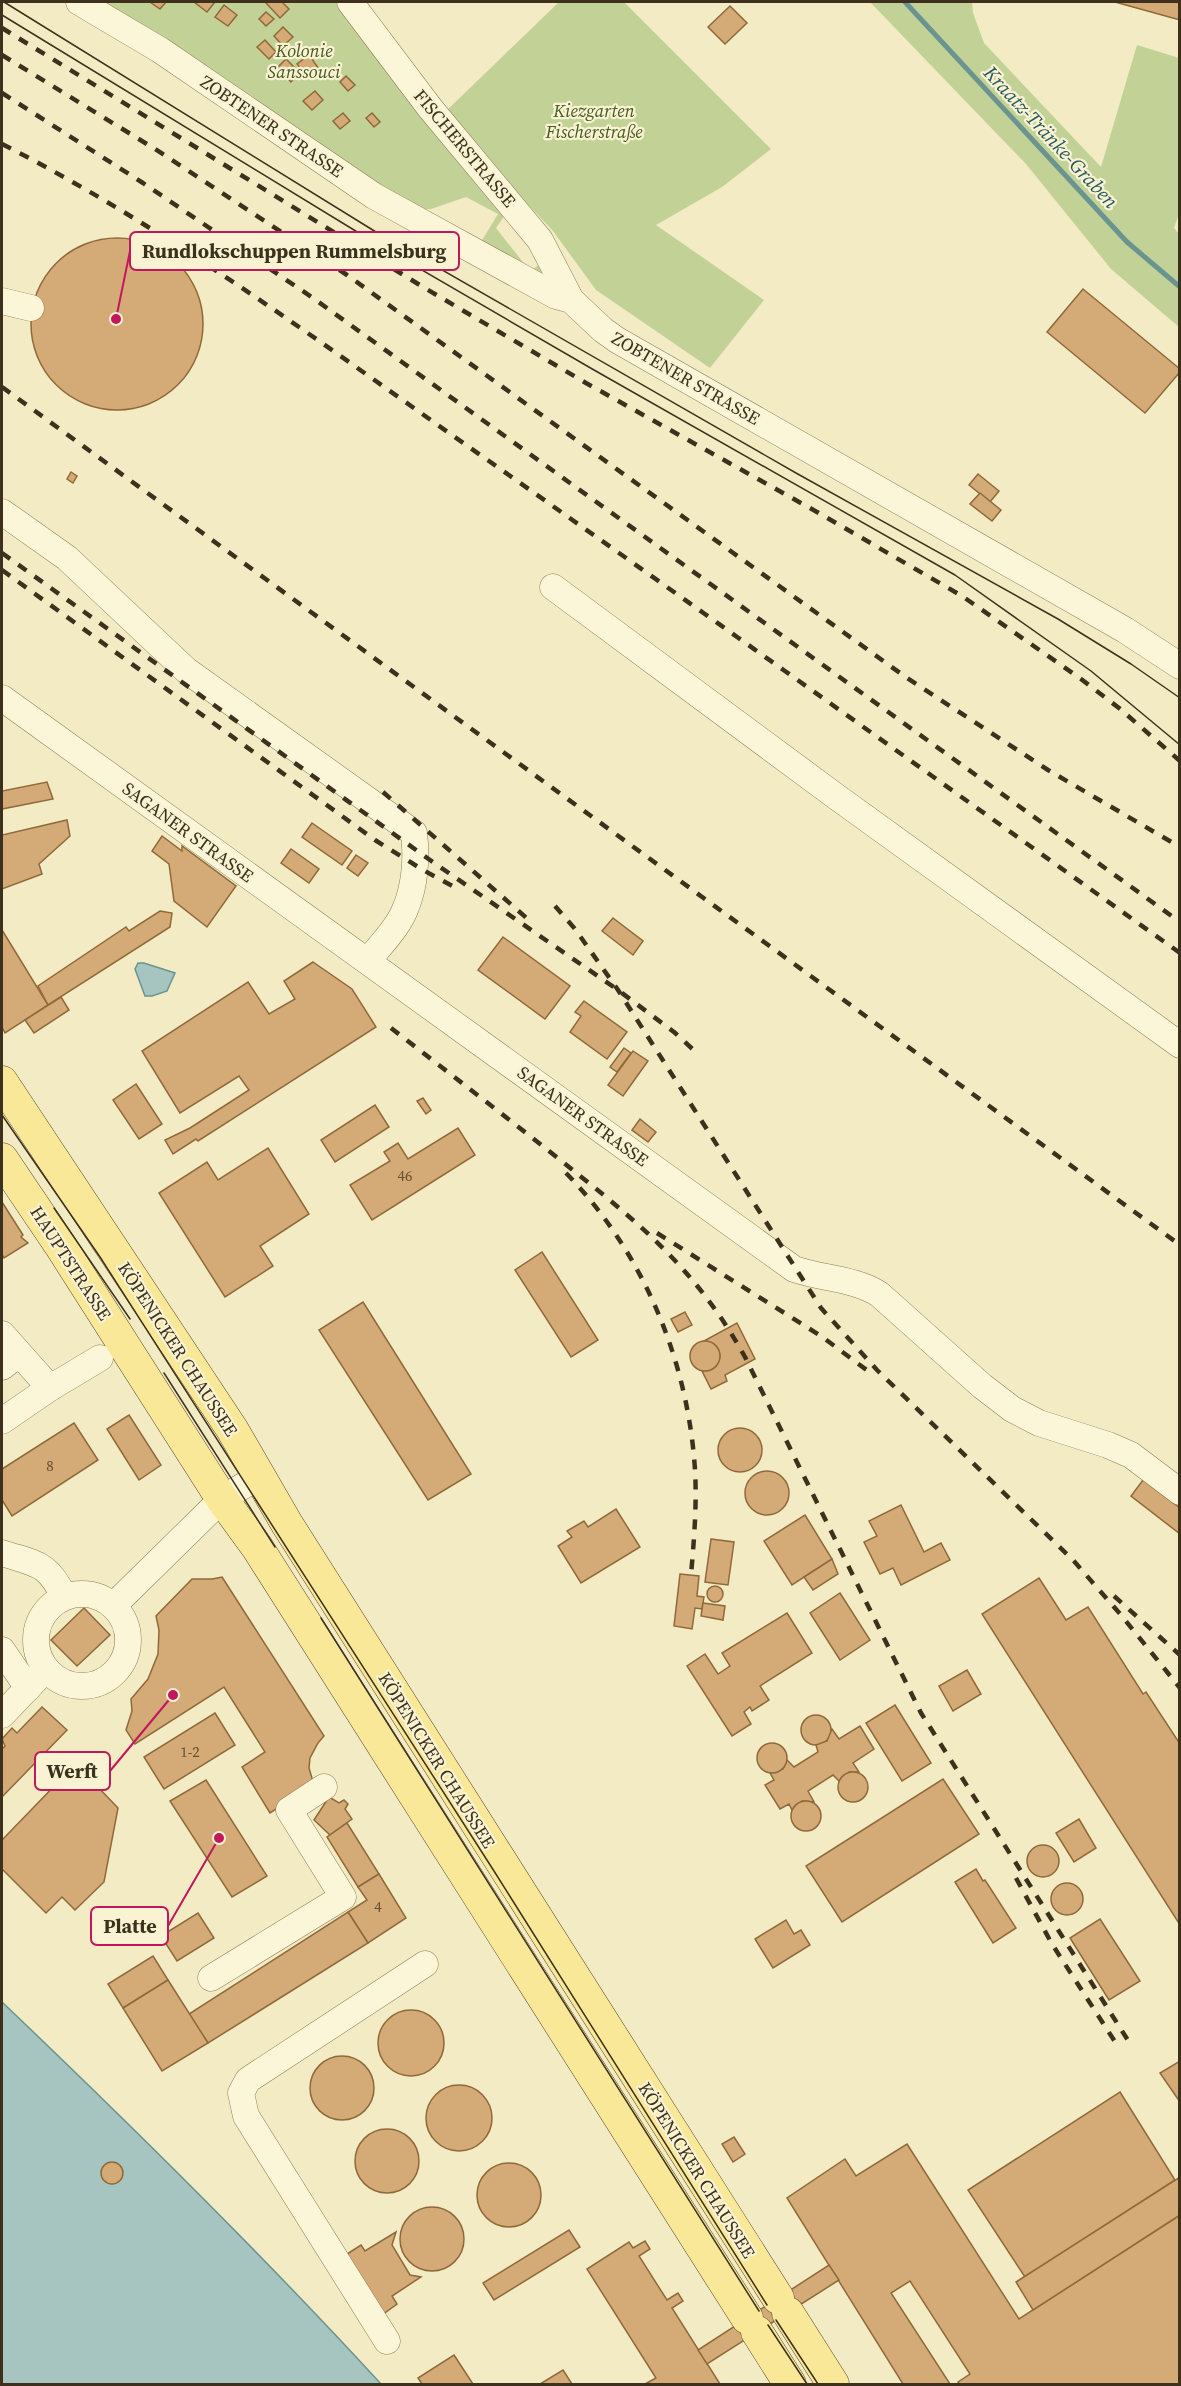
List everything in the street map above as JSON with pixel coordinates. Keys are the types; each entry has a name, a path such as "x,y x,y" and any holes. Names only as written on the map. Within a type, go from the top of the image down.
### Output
{"main road":[{"name":"KÖPENICKER CHAUSSEE","path":"2,1082 232,1429 287,1524 833,2385"},
{"name":"HAUPTSTRASSE","path":"2,1159 139,1368"},
{"name":"KÖPENICKER CHAUSSEE","path":"139,1368 222,1499 261,1553 790,2385"}],"street":[{"name":"ZOBTENER STRASSE","path":"80,2 160,50 374,196 556,296 572,300 588,317 617,340 1125,630 1179,666"},
{"name":"FISCHERSTRASSE","path":"350,2 430,108 540,240 572,300"},
{"path":"2,301 31,308"},
{"path":"2,512 67,558 186,670 414,833 415,857 411,889 405,909 368,961"},
{"path":"554,587 843,802 1179,1045"},
{"name":"SAGANER STRASSE","path":"2,698 794,1269 867,1287 879,1294 982,1386 1012,1409 1039,1423 1108,1445 1131,1455 1179,1492"},
{"path":"2,1334 10,1360 50,1388"},
{"path":"2,1421 50,1388 100,1359"},
{"path":"114,1605 222,1499 259,1476"},
{"path":"2,1552 42,1566 56,1577 64,1597"},
{"path":"77,1593 103,1598 114,1605 123,1617 128,1632 128,1647 123,1662 114,1674 94,1684 71,1685 57,1680 38,1657 35,1642 42,1615 52,1604 77,1593"},
{"path":"2,1650 28,1688"},
{"path":"3,1711 46,1669"},
{"path":"211,1978 342,1897 289,1810 324,1787"},
{"path":"387,2341 246,2116 241,2094 248,2080 425,1964"},
{"path":"600,2084 630,2066"}],"green space":[{"name":"Kolonie Sanssouci","path":"89,2 344,2 505,215 496,228 530,271 542,263 557,288 478,247 498,214 466,197 431,209 410,210"},
{"name":"Kiezgarten Fischerstraße","path":"559,2 624,2 771,149 722,187 656,225 764,300 710,368 596,290 553,231 443,114"},
{"path":"870,2 972,2 973,13 984,43 1101,167 1137,45 1179,58 1180,211 1174,228 1179,234 1179,327 1111,269 1026,164"}],"water":[{"path":"138,963 175,973 167,991 145,996 135,969"},
{"path":"2,2002 195,2190 381,2384 2,2384"}],"building":[{"path":"150,2 166,2 160,9"},
{"path":"194,2 215,2 207,12"},
{"path":"282,2 289,9 280,18 266,3"},
{"path":"1115,2 1180,2 1180,20"},
{"path":"224,5 237,15 228,26 215,17"},
{"path":"730,6 747,23 725,44 708,27"},
{"path":"266,12 274,19 266,26 259,19"},
{"path":"283,27 293,37 283,46 274,36"},
{"path":"265,40 276,52 269,59 257,47"},
{"path":"309,55 319,69 308,78 297,64"},
{"path":"286,59 300,73 291,82 277,68"},
{"path":"346,76 355,85 348,91 340,82"},
{"path":"315,91 323,100 312,110 303,101"},
{"path":"343,113 350,121 340,129 333,121"},
{"path":"372,113 380,122 374,127 366,118"},
{"path":"117,238 150,244 165,252 178,263 189,276 197,291 203,324 197,357 189,372 178,385 165,396 150,404 117,410 84,404 69,396 56,385 45,372 37,357 31,324 37,291 45,276 56,263 69,252 84,244"},
{"path":"1083,289 1180,369 1180,372 1145,413 1047,332"},
{"path":"71,472 77,476 73,483 67,479"},
{"path":"978,474 999,491 990,502 969,485"},
{"path":"980,493 1001,510 992,521 970,504"},
{"path":"47,782 53,799 2,809 2,791"},
{"path":"67,820 70,836 39,864 42,874 2,889 2,835"},
{"path":"312,823 352,851 342,865 302,837"},
{"path":"162,836 182,851 182,846 236,886 207,927 174,901 169,864 152,851"},
{"path":"291,849 319,869 309,883 281,863"},
{"path":"356,855 368,863 358,876 347,868"},
{"path":"160,911 172,913 170,927 48,1005 38,986 126,927 129,931"},
{"path":"613,918 643,941 633,955 602,931"},
{"path":"2,930 48,1005 5,1033 2,1027"},
{"path":"503,937 570,986 545,1019 478,970"},
{"path":"313,962 352,989 376,1027 198,1141 196,1139 173,1154 165,1140 190,1128 249,1090 239,1076 180,1113 142,1051 248,982 269,1014 295,999 284,981"},
{"path":"61,997 69,1010 34,1033 25,1020"},
{"path":"584,1001 627,1032 607,1059 570,1032 581,1016 575,1012"},
{"path":"624,1048 631,1053 617,1072 610,1067"},
{"path":"633,1051 648,1061 623,1096 608,1085"},
{"path":"136,1084 162,1124 139,1139 113,1100"},
{"path":"423,1098 431,1110 426,1114 417,1101"},
{"path":"375,1105 389,1127 335,1162 321,1140"},
{"path":"640,1119 656,1132 648,1142 632,1130"},
{"path":"458,1128 475,1155 372,1220 350,1185 390,1161 384,1152 398,1143 408,1159"},
{"path":"268,1148 309,1214 260,1246 273,1266 225,1297 159,1193 207,1162 218,1180"},
{"path":"2,1202 23,1235 21,1237 28,1243 4,1258 2,1254"},
{"path":"542,1252 598,1340 571,1357 515,1270"},
{"path":"363,1302 471,1474 428,1500 319,1330"},
{"path":"685,1312 692,1325 678,1332 671,1319"},
{"path":"737,1323 755,1359 725,1375 727,1381 711,1389 702,1371 716,1366 720,1357 719,1351 711,1343 702,1342"},
{"path":"705,1341 711,1342 719,1350 719,1362 711,1370 705,1371 699,1370 691,1362 690,1356 691,1350 699,1342"},
{"path":"129,1415 161,1465 139,1480 107,1429"},
{"path":"74,1423 98,1460 12,1516 2,1500 2,1469"},
{"path":"740,1428 755,1435 762,1450 755,1465 740,1472 725,1465 718,1450 725,1435"},
{"path":"767,1471 782,1478 789,1493 782,1508 767,1515 752,1508 745,1493 752,1478"},
{"path":"1143,1480 1180,1508 1180,1534 1131,1496"},
{"path":"901,1505 924,1552 941,1543 950,1560 901,1585 893,1568 880,1574 864,1542 877,1536 869,1521"},
{"path":"616,1509 640,1547 581,1583 558,1546 572,1537 567,1531 584,1521 588,1527"},
{"path":"805,1515 832,1559 792,1585 764,1541"},
{"path":"711,1539 734,1542 728,1585 705,1582"},
{"path":"832,1559 838,1574 813,1590 804,1577"},
{"path":"680,1574 699,1576 697,1596 704,1597 702,1609 695,1608 692,1629 674,1626"},
{"path":"222,1577 324,1736 310,1758 309,1768 314,1785 270,1813 242,1767 265,1752 224,1687 135,1744 126,1730 132,1711 131,1699 148,1679 158,1654 159,1630 156,1616 192,1579"},
{"path":"1039,1578 1066,1620 1088,1607 1143,1694 1146,1692 1180,1744 1180,1925 982,1614"},
{"path":"715,1586 723,1594 715,1602 707,1594"},
{"path":"840,1593 870,1640 840,1660 810,1613"},
{"path":"703,1603 725,1606 723,1620 701,1616"},
{"path":"84,1608 110,1635 77,1666 51,1640"},
{"path":"787,1613 812,1653 760,1686 769,1700 752,1711 750,1707 744,1712 751,1724 732,1736 687,1666 705,1654 718,1674 730,1666 722,1653"},
{"path":"967,1670 981,1694 953,1711 939,1686"},
{"path":"895,1705 931,1763 902,1781 866,1723"},
{"path":"42,1707 67,1730 2,1797 2,1749 5,1746 2,1739 12,1728 17,1733"},
{"path":"215,1713 235,1745 164,1789 144,1757"},
{"path":"816,1715 827,1719 831,1730 827,1741 816,1745 805,1741 801,1730 805,1719"},
{"path":"860,1726 874,1749 853,1763 859,1772 849,1772 839,1781 833,1775 808,1791 814,1802 802,1801 792,1810 789,1804 780,1809 765,1785 774,1780 770,1773 783,1769 787,1760 794,1767 818,1752 816,1745 827,1741 832,1729 839,1739"},
{"path":"772,1743 783,1747 787,1758 783,1769 772,1773 761,1769 757,1758 761,1747"},
{"path":"95,1763 103,1772 94,1783 118,1808 104,1882 75,1910 62,1897 46,1913 2,1869 2,1840 63,1777 71,1785"},
{"path":"853,1772 864,1776 868,1787 864,1798 853,1802 842,1798 838,1787 842,1776"},
{"path":"943,1779 979,1834 842,1922 806,1866"},
{"path":"206,1780 267,1876 232,1897 170,1801"},
{"path":"329,1797 339,1803 344,1800 348,1804 345,1809 352,1819 330,1835 314,1820"},
{"path":"806,1801 817,1805 821,1816 817,1827 806,1831 795,1827 791,1816 795,1805"},
{"path":"1079,1819 1096,1848 1074,1862 1056,1833"},
{"path":"347,1823 379,1874 358,1887 327,1837"},
{"path":"1043,1845 1054,1850 1059,1861 1054,1872 1043,1877 1032,1872 1027,1861 1032,1850"},
{"path":"976,1869 1016,1928 993,1943 955,1882"},
{"path":"379,1874 406,1918 368,1943 348,1912 367,1900 358,1887"},
{"path":"1067,1883 1078,1888 1083,1899 1078,1910 1067,1915 1056,1910 1051,1899 1056,1888"},
{"path":"348,1912 368,1943 208,2043 189,2014"},
{"path":"198,1913 214,1938 177,1961 161,1936"},
{"path":"1100,1919 1140,1981 1109,2000 1070,1938"},
{"path":"786,1920 794,1934 801,1930 810,1945 773,1968 755,1939"},
{"path":"153,1956 168,1980 123,2008 108,1984"},
{"path":"168,1980 208,2043 162,2071 123,2008"},
{"path":"411,2010 423,2013 434,2020 441,2031 444,2043 441,2055 434,2066 423,2073 411,2076 399,2073 388,2066 381,2055 378,2043 381,2031 388,2020 399,2013"},
{"path":"336,2056 348,2056 365,2065 372,2076 374,2088 372,2100 365,2111 348,2120 336,2120 324,2115 315,2106 310,2094 310,2082 315,2070 324,2061"},
{"path":"1180,2061 1180,2102 1160,2073"},
{"path":"459,2085 471,2088 482,2095 489,2106 492,2118 489,2130 482,2141 471,2148 459,2151 447,2148 436,2141 429,2130 426,2118 429,2106 436,2095 447,2088"},
{"path":"1120,2092 1175,2180 1025,2277 968,2190"},
{"path":"381,2129 393,2129 410,2138 417,2149 419,2161 417,2173 410,2184 393,2193 381,2193 369,2188 360,2179 355,2167 355,2155 360,2143 369,2134"},
{"path":"734,2137 745,2154 733,2162 722,2144"},
{"path":"907,2144 1019,2319 1180,2215 1180,2384 960,2384 958,2382 970,2374 910,2281 891,2293 950,2384 903,2384 787,2198 845,2159 856,2176"},
{"path":"112,2162 120,2165 123,2173 120,2181 112,2184 104,2181 101,2173 104,2165"},
{"path":"503,2163 515,2163 532,2172 539,2183 541,2195 539,2207 532,2218 515,2227 503,2227 491,2222 482,2213 477,2201 477,2189 482,2177 491,2168"},
{"path":"1180,2177 1180,2215 1033,2310 1016,2282"},
{"path":"426,2207 438,2207 455,2216 462,2227 464,2239 462,2251 455,2262 438,2271 426,2271 414,2266 405,2257 400,2245 400,2233 405,2221 414,2212"},
{"path":"569,2230 580,2247 494,2300 483,2283"},
{"path":"396,2232 392,2245 410,2275 421,2277 392,2296 397,2304 382,2315 344,2256 361,2245 365,2251"},
{"path":"645,2241 650,2249 639,2256 667,2300 678,2293 683,2301 672,2308 720,2384 645,2384 656,2378 587,2269 629,2242 633,2248"},
{"path":"829,2265 839,2280 707,2364 698,2350"},
{"path":"454,2355 473,2384 422,2384 418,2378"},
{"path":"563,2370 572,2384 540,2384"}],"waterway":[{"name":"Kraatz-Tränke-Graben","path":"905,2 1127,242 1180,287"}],"tram line":[{"path":"4,2 376,232 796,473 1058,619 1131,664 1180,698"},
{"path":"2,15 372,241 955,575 1091,671 1180,745"},
{"path":"2,1115 100,1257 494,1871 767,2305"},
{"path":"54,1208 130,1319"},
{"path":"164,1373 275,1547"},
{"path":"321,1618 759,2311"},
{"path":"776,2320 818,2384"},
{"path":"768,2325 807,2384"}],"railway":[{"path":"2,28 423,287 586,383 962,596 1081,679 1119,708 1180,761"},
{"path":"2,55 155,149 347,275 907,678 1048,770 1180,847"},
{"path":"2,93 143,183 313,298 1180,922"},
{"path":"2,144 129,215 311,335 1180,953"},
{"path":"2,387 1180,1245"},
{"path":"2,553 430,860 618,990 674,1032 699,1055"},
{"path":"2,570 375,840 460,890"},
{"path":"383,792 530,921"},
{"path":"555,906 575,929 618,990 821,1308 877,1370 1073,1560 1180,1688"},
{"path":"391,1028 606,1197 658,1243 704,1294 745,1357 921,1713 1129,2042"},
{"path":"566,1173 618,1237 657,1310 671,1349 683,1388 691,1429 695,1470 691,1575"},
{"path":"657,1233 821,1336 872,1374"},
{"path":"1114,1596 1180,1655"},
{"path":"1016,1878 1052,1944 1119,2048"}],"place":[{"name":"Rundlokschuppen Rummelsburg","path":"116,319"},
{"name":"Werft","path":"173,1695"},
{"name":"Platte","path":"219,1838"}]}
